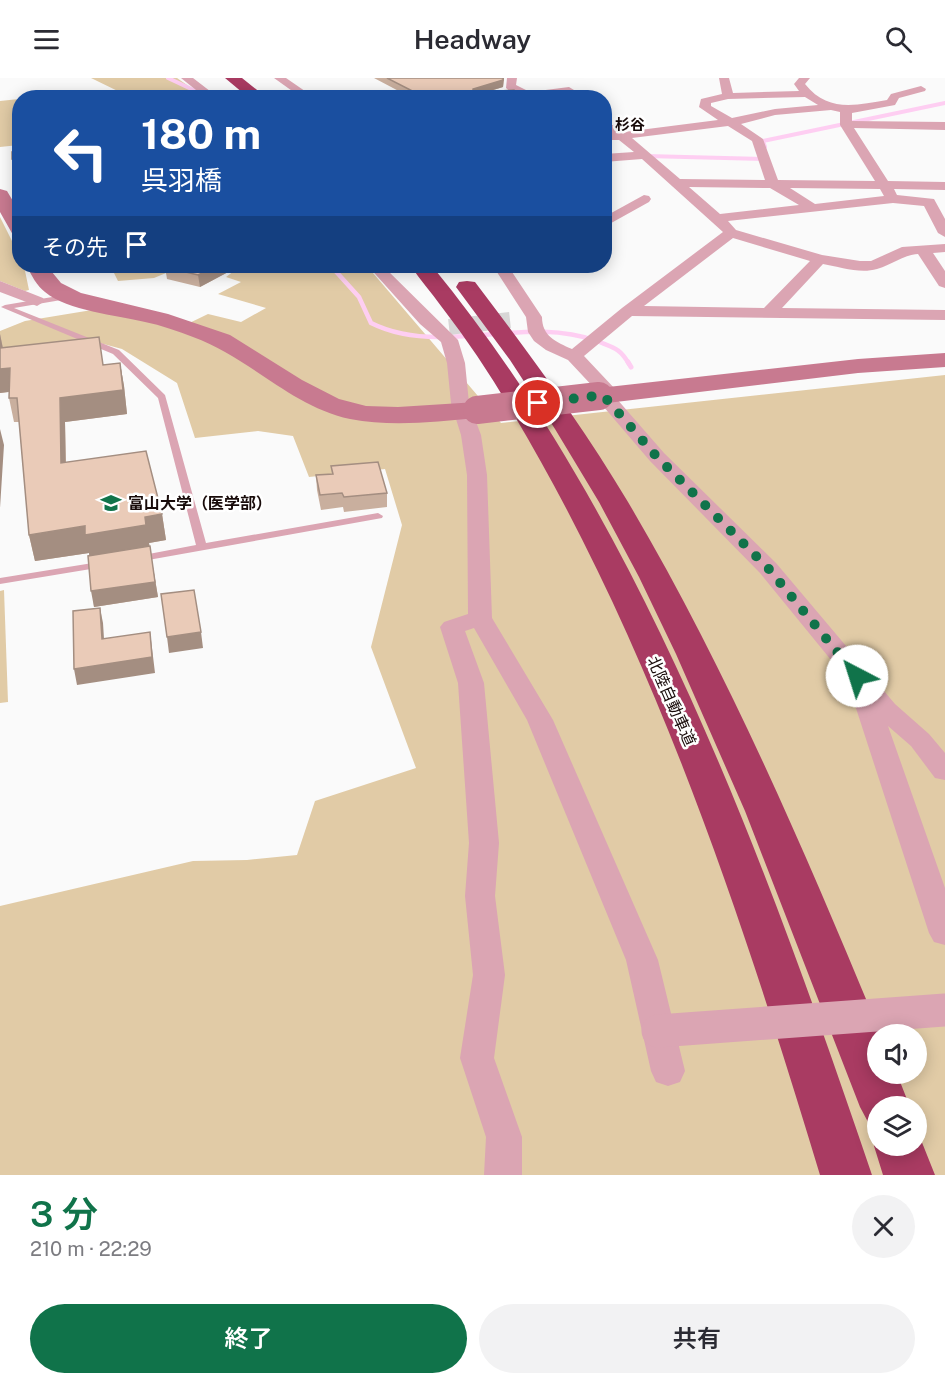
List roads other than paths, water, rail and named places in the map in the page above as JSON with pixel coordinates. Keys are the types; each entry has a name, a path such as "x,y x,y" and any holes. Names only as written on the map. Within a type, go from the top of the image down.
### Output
{"highway":[{"path":"225,80 244,90"},
{"name":"北陸自動車道","path":"427,273 474,332 520,402 588,523 634,615 685,727 738,860 805,1046 846,1175"},
{"path":"455,273 538,380 616,505 672,607 726,720 881,1096"},
{"path":"902,1156 909,1175"}],"street":[{"path":"186,78 203,90"},
{"path":"724,78 728,96"},
{"path":"805,78 799,84 807,94 831,107"},
{"path":"911,78 921,85 922,96 945,126"},
{"path":"283,80 307,79"},
{"path":"283,80 298,90"},
{"path":"612,137 728,122 775,112 831,107 846,110 891,103 895,96 921,89"},
{"path":"807,94 728,96 705,101 705,107 757,139 773,184 813,208"},
{"path":"846,110 846,124 893,200"},
{"path":"846,124 945,126"},
{"path":"612,128 717,218 731,234 820,259 860,266 874,265 903,251 945,248"},
{"path":"612,157 644,155"},
{"path":"677,183 945,186"},
{"path":"0,195 12,217"},
{"path":"612,218 644,199"},
{"path":"717,218 893,200 929,202 945,233"},
{"path":"574,356 628,311 731,234"},
{"path":"923,250 945,283"},
{"path":"767,314 820,259"},
{"path":"42,273 52,287 71,296 206,333 235,347 318,401 339,408 383,415 427,416 858,366 945,360"},
{"path":"382,273 426,320 443,327 449,340 470,411 477,475 480,618 540,720 642,960 668,1071"},
{"path":"510,273 534,317 532,326 538,338 574,356 657,457 768,568 886,710 920,740 945,771"},
{"path":"0,286 37,301"},
{"path":"628,311 945,315"},
{"path":"510,320 534,317"},
{"path":"480,618 452,627 471,683 484,843 480,896 489,975 477,1058 504,1137 503,1175"},
{"path":"866,699 945,933"},
{"path":"658,1031 945,1010"}],"lane":[{"path":"2,307 71,296"},
{"path":"2,307 116,352 162,396 202,548"},
{"path":"0,581 378,516"}],"waterway":[{"path":"168,78 193,90"},
{"path":"765,147 763,141 945,103"},
{"path":"646,156 767,159"},
{"path":"337,273 359,297 371,323 395,332 438,337 518,332 577,335 612,347 623,355 629,364"},
{"path":"628,362 631,367"}],"tunnel":[{"path":"449,327 510,320"}],"place":[{"name":"富山大学（医学部）","path":"111,503"}],"district":[{"name":"杉谷","path":"630,125"}]}
